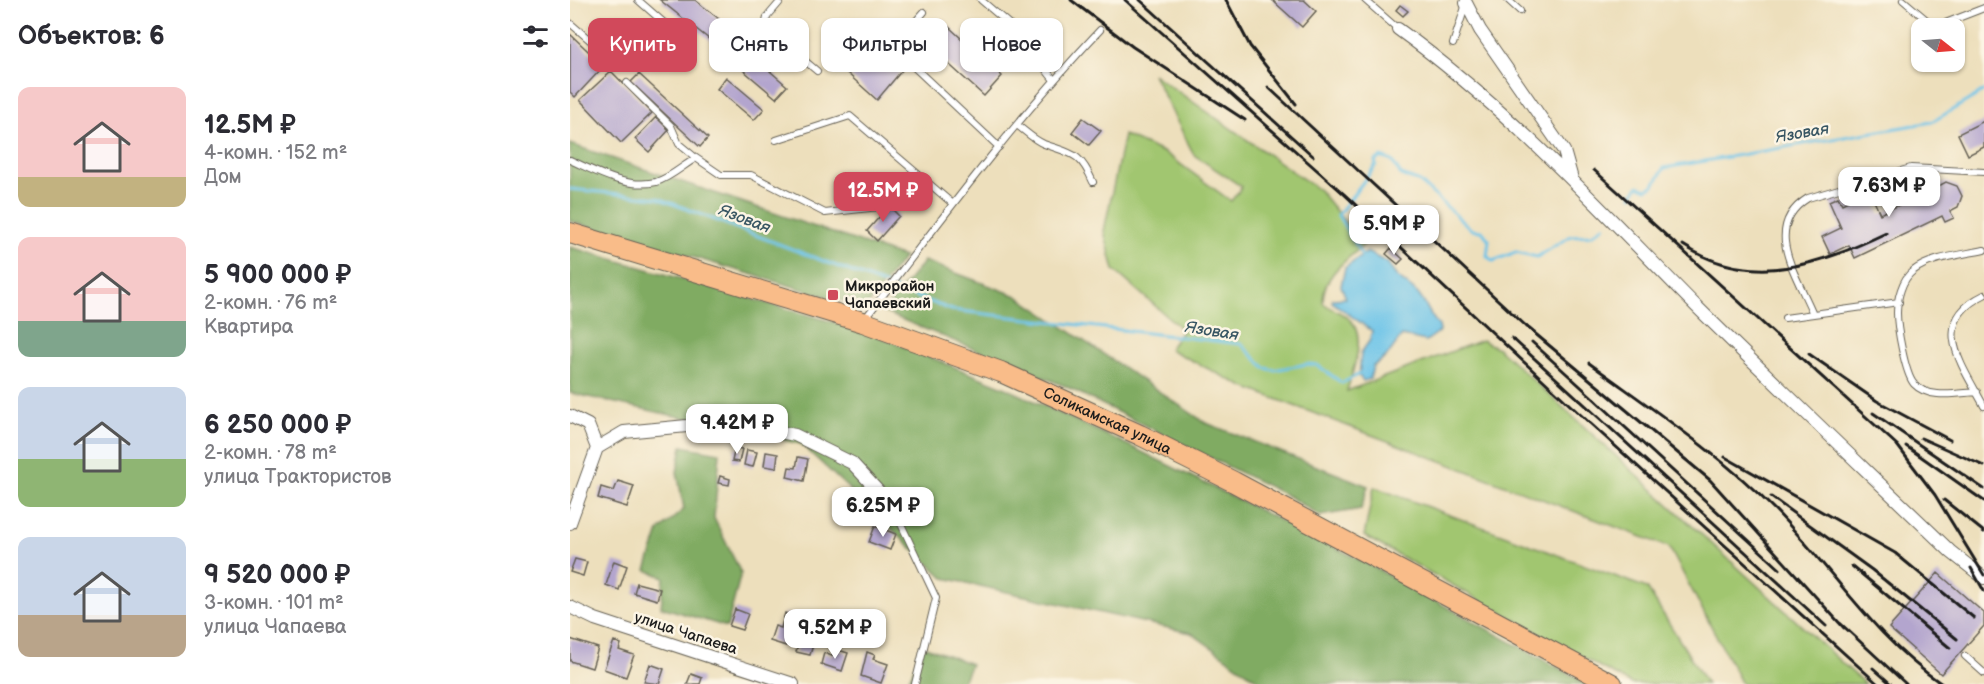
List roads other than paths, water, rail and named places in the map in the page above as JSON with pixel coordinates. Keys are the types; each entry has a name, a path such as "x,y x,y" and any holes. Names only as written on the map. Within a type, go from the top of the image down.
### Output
{"main road":[{"name":"Соликамская улица","path":"570,233 863,322 1001,372 1140,435 1528,637 1612,684"}],"street":[{"path":"1466,2 1480,30 1564,151 1573,181"},
{"path":"1398,29 1436,57 1573,181 1697,307 1926,528 1984,578"},
{"path":"570,416 588,425 597,448"},
{"path":"570,523 597,448 624,432 729,422 795,435 852,463 893,507"},
{"name":"улица Чапаева","path":"570,607 595,619 794,684"}],"lane":[{"path":"638,0 659,18"},
{"path":"981,0 1009,24 1053,80"},
{"path":"1365,0 1398,29"},
{"path":"1508,0 1520,11"},
{"path":"1903,0 1935,27 1984,8"},
{"path":"779,1 767,17 765,27 817,71"},
{"path":"1453,44 1466,2"},
{"path":"924,12 901,38 898,52 999,147"},
{"path":"570,23 588,39"},
{"path":"863,322 953,204 1053,80 1100,30"},
{"path":"627,83 671,126 679,144 721,175 751,175 760,178 825,213 879,207 897,188"},
{"path":"776,140 850,116 953,204"},
{"path":"1017,125 1041,142 1065,149 1086,164 1093,182"},
{"path":"570,160 617,179 646,182 663,178 696,158"},
{"path":"1813,314 1784,245 1784,228 1788,216 1796,206 1808,198 1911,168 1984,172"},
{"path":"1977,392 1937,395 1915,386 1908,374 1897,313 1901,289 1911,272 1924,265 1984,250"},
{"path":"1984,295 1959,311 1953,326 1956,350 1984,406"},
{"path":"1785,318 1899,302"},
{"path":"893,507 936,598 915,684"},
{"path":"1965,656 1984,673"}],"water":[{"path":"1367,252 1388,263 1398,277 1418,294 1440,331 1426,341 1402,336 1387,356 1373,366 1370,379 1363,381 1359,376 1361,353 1370,340 1372,331 1332,302 1333,299 1346,298 1341,286 1345,268"}],"waterway":[{"name":"Язовая","path":"1632,196 1638,186 1647,189 1654,185 1664,168 1932,122 1984,91"},
{"name":"Язовая","path":"1364,259 1338,215 1376,165 1375,161 1381,157 1392,161 1401,175 1420,182 1472,230 1482,231 1489,240 1487,256 1493,261 1516,252 1537,257 1571,236 1592,235 1604,226"},
{"name":"Язовая","path":"570,189 658,198 952,310 1241,344 1265,368 1274,370 1307,364 1317,365 1342,383 1362,373"}],"railway":[{"path":"1071,0 1133,47 1245,120"},
{"path":"1125,0 1344,194 1571,406 1878,684"},
{"path":"1140,0 1313,156"},
{"path":"1226,0 1250,46 1296,104"},
{"path":"1268,87 1526,326 1710,480 1844,628"},
{"path":"1594,170 1897,445 1935,495 1984,575"},
{"path":"1683,245 1709,259 1734,266 1760,269 1786,268 1836,254 1886,233"},
{"path":"1512,338 1826,626"},
{"path":"1532,342 1780,569"},
{"path":"1809,354 1877,401 1950,440"},
{"path":"1589,363 1685,433 1754,489 1796,532 1854,602 1895,646 1942,684"},
{"path":"1873,413 1984,489"},
{"path":"1921,438 1984,466"},
{"path":"1906,446 1984,501"},
{"path":"1725,457 1895,553 1974,618"},
{"path":"1771,497 1872,570 1957,639"},
{"path":"1944,500 1984,532"},
{"path":"1852,566 1950,648"},
{"path":"1971,568 1984,591"},
{"path":"1840,623 1906,684"},
{"path":"1873,668 1891,684"}],"place":[{"name":"Микрорайон Чапаевский","path":"833,295"}]}
